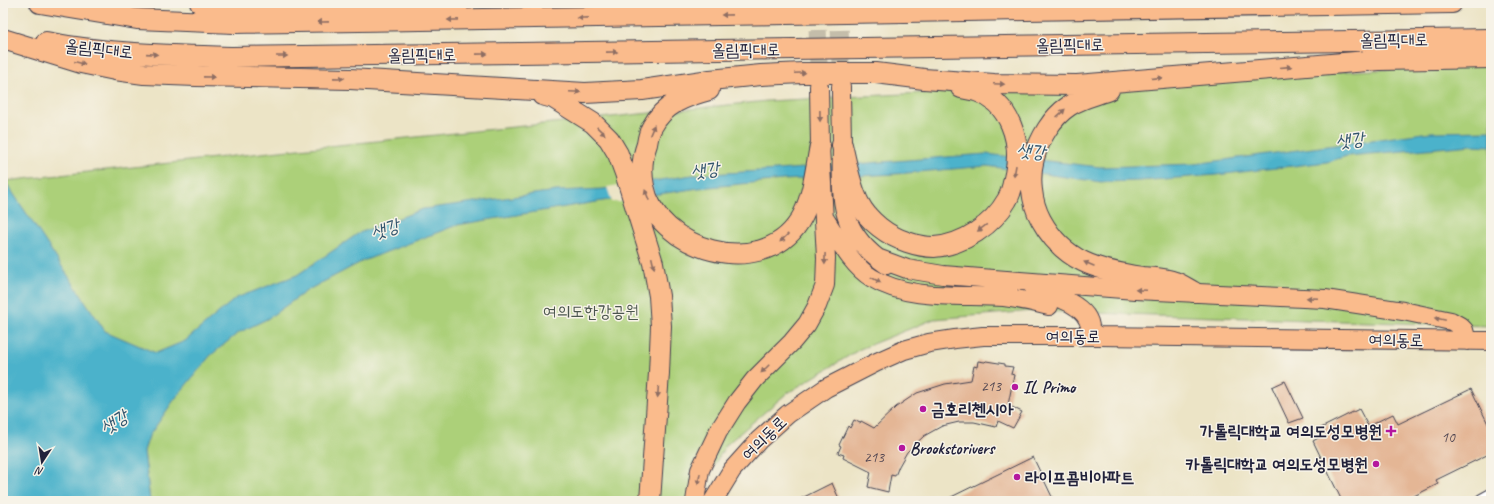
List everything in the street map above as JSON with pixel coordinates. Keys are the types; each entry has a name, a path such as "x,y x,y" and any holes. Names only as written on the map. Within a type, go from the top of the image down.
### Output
{"highway":[{"name":"올림픽대로","path":"40,3 137,19 234,23 1452,3"},
{"path":"200,3 260,8 459,3"},
{"name":"올림픽대로","path":"3,34 106,51 233,57 1491,39"},
{"path":"3,39 81,63 144,74 350,79 585,93 642,90 710,80 761,75 876,73 924,79 1029,85 1077,85 1380,60 1491,58"},
{"path":"650,501 659,373 659,296 653,263 642,226 634,170 646,147 652,127 663,112 677,101 693,94 761,75"},
{"path":"842,146 852,190 851,205 870,218 885,232 900,240 917,245 934,247 951,244 984,227 996,216 1008,199 1016,170 1017,142 1012,127 1005,114 994,102 977,92 924,79"},
{"path":"1133,80 1111,90 1085,98 1069,106 1054,120 1038,145 1034,159 1032,174 1034,202 1038,215 1046,230 1058,244 1073,257 1094,266 1122,274 1174,282 1194,292"},
{"path":"508,88 553,98 593,123 609,139 618,154 634,170 644,187 651,206 661,220 679,235 697,246 717,252 738,254 761,251 780,242 799,223 819,211 820,146"}],"main road":[{"path":"819,86 820,146"},
{"path":"841,86 842,146"},
{"path":"851,205 848,222 854,234 864,247 892,268 910,274 968,284 1023,289 1059,297 1066,300 1088,319 1090,331 1098,336"},
{"path":"819,211 852,259 871,278 906,291 926,294 1005,297 1049,306 1066,313 1078,322 1084,330 1098,336"},
{"path":"695,501 700,470 718,432 755,379 792,342 807,324 817,306 825,285 826,258 819,211"},
{"path":"877,258 907,269 943,275 1135,290 1325,299 1403,311 1451,321 1460,326 1465,332 1467,341"},
{"name":"여의동로","path":"713,501 732,470 759,440 788,414 826,388 904,350 929,343 983,336 1491,341"}],"street":[{"path":"1482,501 1491,496"}],"green space":[{"name":"여의도한강공원","path":"1491,64 1491,326 1033,311 934,319 860,349 786,394 726,445 692,501 150,501 144,451 149,436 5,181 767,101"}],"water":[{"name":"샛강","path":"1491,131 1491,146 1472,145 1347,156 1327,162 1216,175 1139,181 1101,182 987,166 895,174 783,180 699,188 619,200 609,200 457,225 363,261 308,290 267,319 238,333 210,356 174,400 149,436 144,451 150,501 3,501 3,178 105,331 156,353 185,341 236,298 297,275 359,233 423,209 556,191 603,189 692,175 986,154 1100,167 1194,164 1431,132"}],"pier":[{"path":"650,180 655,197 612,202 607,187"}],"building":[{"path":"978,361 1005,364 1005,366 1013,367 1011,374 1014,375 1008,405 1022,412 1013,428 998,421 996,427 974,422 959,422 942,426 924,436 907,452 895,476 891,475 888,492 868,487 871,472 843,458 844,455 838,453 841,446 839,445 848,426 850,428 854,420 860,423 861,421 874,428 896,407 917,393 945,384 971,380 974,366 977,367"},
{"path":"1285,381 1303,418 1289,423 1272,387"},
{"name":"카톨릭대학교 여의도성모병원","path":"1471,389 1491,430 1491,453 1436,480 1438,484 1404,501 1342,501 1313,441 1322,436 1319,429 1359,409 1368,426 1393,414 1398,424"},
{"name":"라이프콤비아파트","path":"1033,457 1054,501 943,501"},
{"path":"832,483 840,501 796,501"}],"tunnel":[{"path":"817,3 819,86"},
{"path":"839,3 841,86"}],"place":[{"name":"IL Primo","path":"1015,387"},
{"name":"금호리첸시아","path":"923,409"},
{"name":"가톨릭대학교 여의도성모병원","path":"1391,431"},
{"name":"Brookstorivers","path":"902,448"},
{"name":"카톨릭대학교 여의도성모병원","path":"1376,464"},
{"name":"라이프콤비아파트","path":"1017,477"}]}
